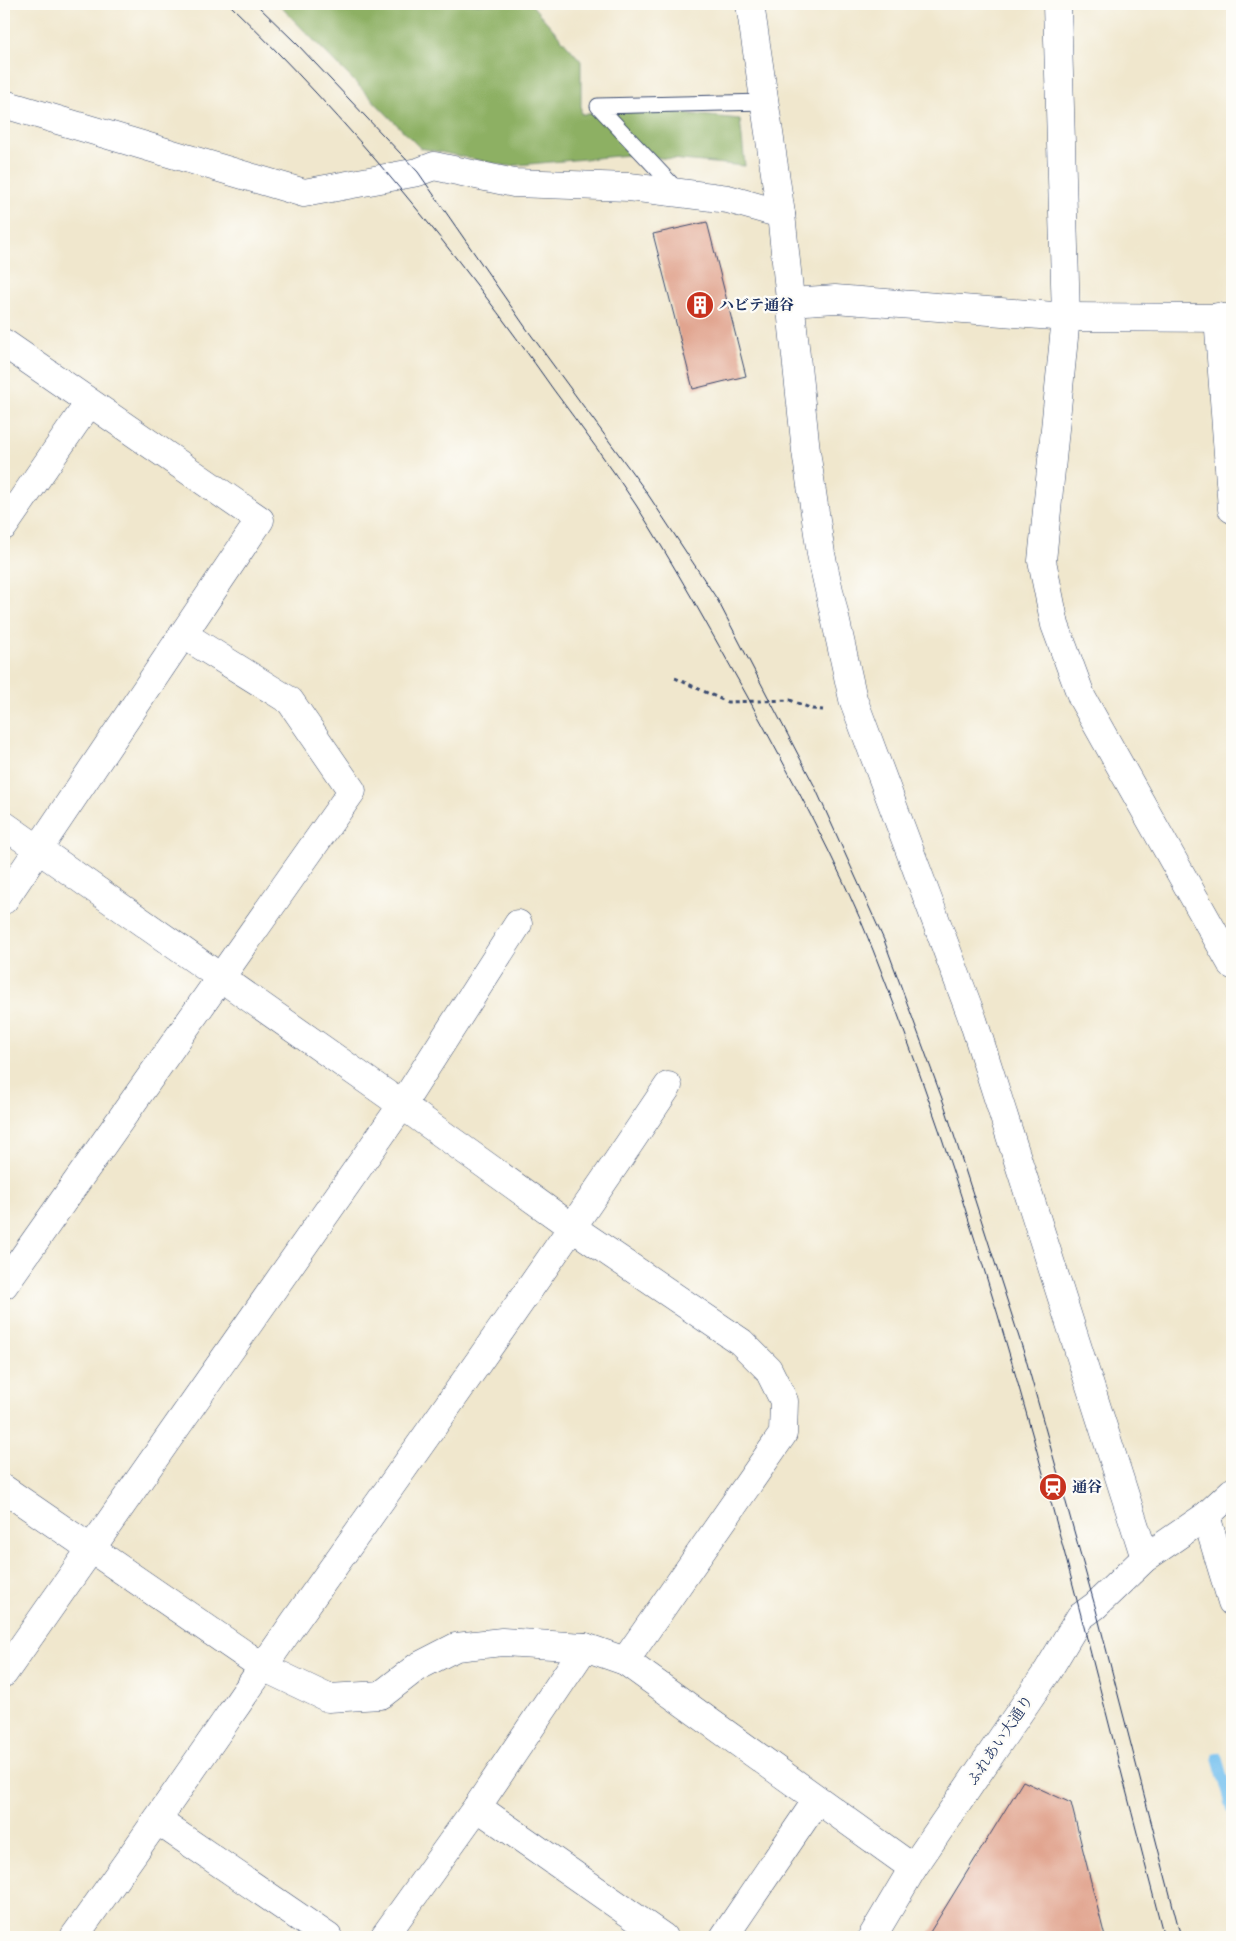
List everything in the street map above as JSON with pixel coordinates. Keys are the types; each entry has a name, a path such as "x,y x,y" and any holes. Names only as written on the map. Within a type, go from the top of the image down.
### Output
{"street":[{"path":"750,4 781,214 806,451 816,522 853,699 972,1020 1145,1558"},
{"path":"1057,4 1066,317 1042,561 1055,625 1082,698 1230,954"},
{"path":"4,104 304,192 418,172 434,166 514,183 629,187 728,199 781,214"},
{"path":"791,302 835,299 1066,317 1225,318 1232,509"},
{"path":"4,343 260,520 4,900"},
{"path":"4,526 89,403"},
{"path":"4,1285 352,791 290,701 184,635"},
{"path":"4,825 402,1104 573,1228 741,1342 768,1369 784,1401 784,1434 625,1661"},
{"path":"4,1673 402,1104 518,924"},
{"path":"74,1937 158,1821 263,1667 573,1228 668,1086"},
{"path":"4,1489 263,1667 328,1698 380,1695 417,1667 456,1647 502,1642 586,1647 625,1661 913,1868"},
{"name":"ふれあい大通り","path":"872,1937 913,1868 1047,1672 1080,1617 1095,1606 1145,1558 1206,1516 1232,1492"},
{"path":"1206,1516 1232,1602"},
{"path":"384,1937 477,1808 586,1647"},
{"path":"724,1937 817,1800"},
{"path":"477,1808 663,1937"},
{"path":"158,1821 328,1937"}],"lane":[{"path":"680,193 598,106 765,102"}],"path":[{"path":"675,678 727,702 790,700 812,709 833,711 853,699"}],"green space":[{"path":"278,4 531,4 581,61 581,114 659,111 740,119 745,166 629,155 507,166 420,148"}],"building":[{"name":"ハビテ通谷","path":"707,222 746,376 693,389 653,234"},
{"path":"1023,1781 1071,1803 1105,1937 927,1937"}],"waterway":[{"path":"1217,1757 1232,1809"}],"tram line":[{"path":"229,4 317,94 440,237 606,461 665,551 692,598 797,788 845,885 873,950 918,1070 960,1192 998,1315 1034,1439 1164,1937"},
{"path":"256,4 297,44 418,172 526,328 645,490 717,599 814,785 884,940 944,1104 1025,1356 1095,1606 1181,1937"}],"place":[{"name":"ハビテ通谷","path":"700,305"},
{"name":"通谷","path":"1053,1487"}]}
